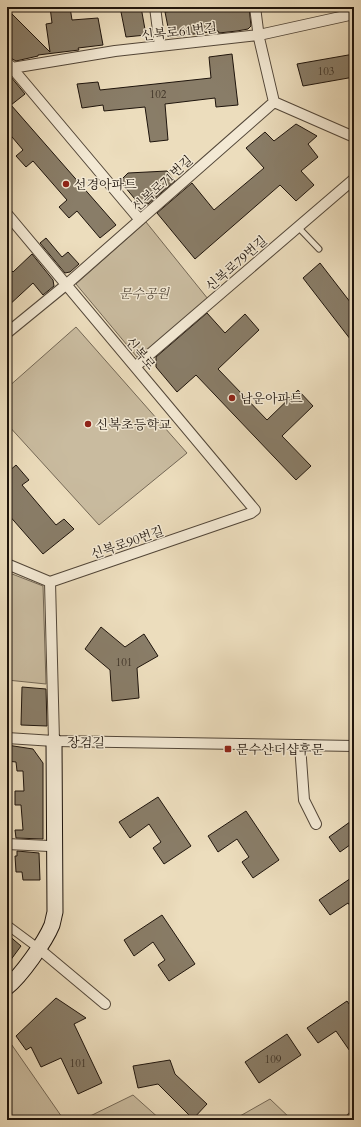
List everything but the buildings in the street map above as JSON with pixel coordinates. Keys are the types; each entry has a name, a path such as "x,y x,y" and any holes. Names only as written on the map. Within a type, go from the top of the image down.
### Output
{"main road":[{"name":"장검길","path":"7,987 13,982 38,948 52,925 55,912 54,741"}],"street":[{"path":"155,7 160,46"},
{"path":"255,7 259,35 274,102 354,137"},
{"name":"신복로61번길","path":"9,67 115,51 259,35 354,14"},
{"path":"9,67 140,220"},
{"name":"신복로71번길","path":"7,333 67,284 274,102"},
{"name":"신복로79번길","path":"136,366 354,179"},
{"name":"신복로","path":"7,214 136,366 255,510"},
{"name":"신복로90번길","path":"50,582 251,513 255,510"},
{"path":"7,564 50,582 54,741 7,738"},
{"name":"장검길","path":"54,741 354,746"},
{"path":"300,745 304,800 316,824"},
{"path":"7,844 49,846"},
{"path":"7,925 38,948 105,1004"},
{"path":"350,1120 354,1116"}],"lane":[{"path":"298,227 319,249"}],"green space":[{"name":"문수공원","path":"146,222 208,299 143,356 137,357 76,284"},
{"path":"76,327 187,453 99,525 7,424 7,388"},
{"path":"7,572 43,586 46,684 7,680"},
{"path":"7,1038 64,1120 7,1120"},
{"path":"133,1095 161,1120 82,1120"},
{"path":"270,1099 292,1120 233,1120"}],"place":[{"name":"선경아파트","path":"66,184"},
{"name":"남운아파트","path":"232,398"},
{"name":"신복초등학교","path":"88,424"},
{"name":"문수산더샵후문","path":"228,749"}]}
